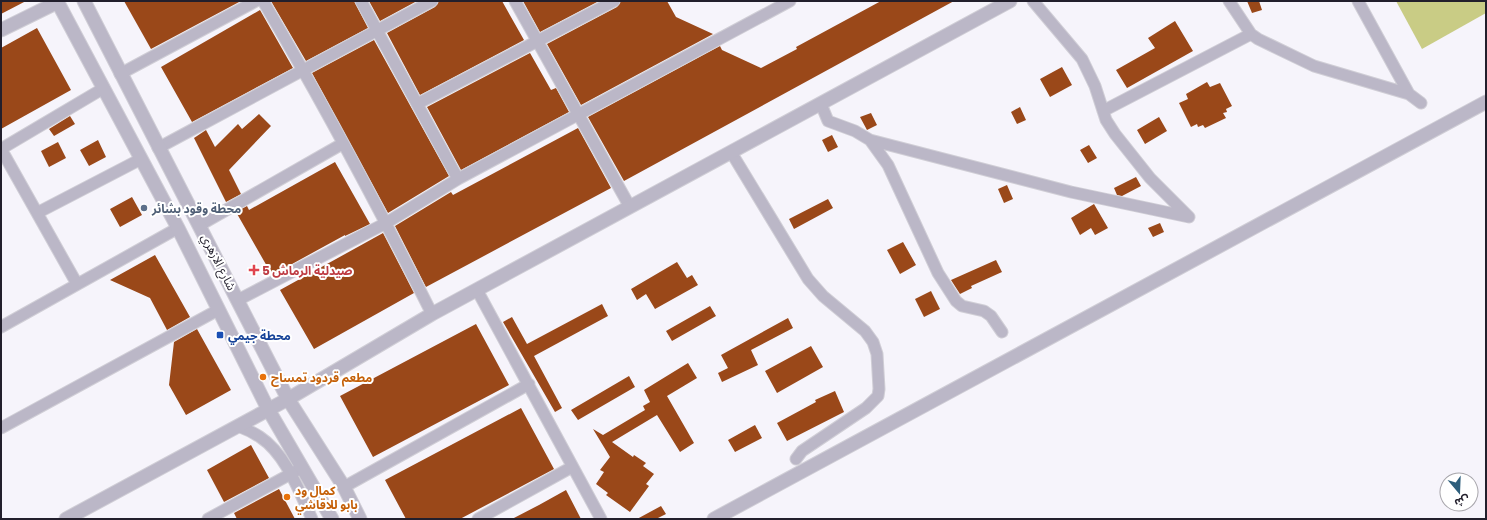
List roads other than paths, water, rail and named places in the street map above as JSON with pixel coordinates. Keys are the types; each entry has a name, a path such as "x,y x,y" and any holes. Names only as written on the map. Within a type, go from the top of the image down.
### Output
{"street":[{"name":"شارع الازهري","path":"84,1 158,148 200,225 288,398 344,487 360,519"},
{"path":"120,74 256,1"},
{"path":"263,1 303,70 386,223 432,314"},
{"path":"361,1 458,179"},
{"path":"158,148 432,1"},
{"path":"515,1 630,207"},
{"path":"417,104 614,1"},
{"path":"238,300 386,223 458,179 790,1"},
{"path":"66,519 288,398 432,314 1010,1"},
{"path":"821,104 828,121 854,131 870,140 1071,192 1189,217 1150,178 1124,145 1106,120 1095,86 1082,59 1032,1"},
{"path":"1229,1 1251,34 1275,48 1314,66 1409,94 1421,103"},
{"path":"1358,1 1409,94"},
{"name":"شارع الازهري","path":"58,2 178,228 268,409 296,470 332,519"},
{"path":"1,30 58,2"},
{"path":"1103,111 1251,34"},
{"path":"77,284 1,149 104,88"},
{"path":"714,519 1486,102"},
{"path":"870,140 888,165 938,273 956,301 962,306 984,311 991,316 1002,332"},
{"path":"200,225 342,144"},
{"path":"731,152 808,279 823,296 865,331 873,342 877,354 880,389 872,403 802,451 796,459"},
{"path":"37,213 141,159"},
{"path":"1,327 178,228"},
{"path":"477,290 601,519"},
{"path":"1,428 218,310"},
{"path":"344,487 529,384"},
{"path":"238,426 269,444 296,470 312,519"},
{"path":"478,519 572,467"},
{"path":"208,519 296,470"}],"place":[{"name":"محطة وقود بشائر","path":"144,208"},
{"name":"صيدلية الرماش 5","path":"254,270"},
{"name":"محطة جيمي","path":"220,335"},
{"name":"مطعم قردود تمساح","path":"263,377"},
{"name":"كمال ود بابو للاقاشي","path":"287,497"}]}
